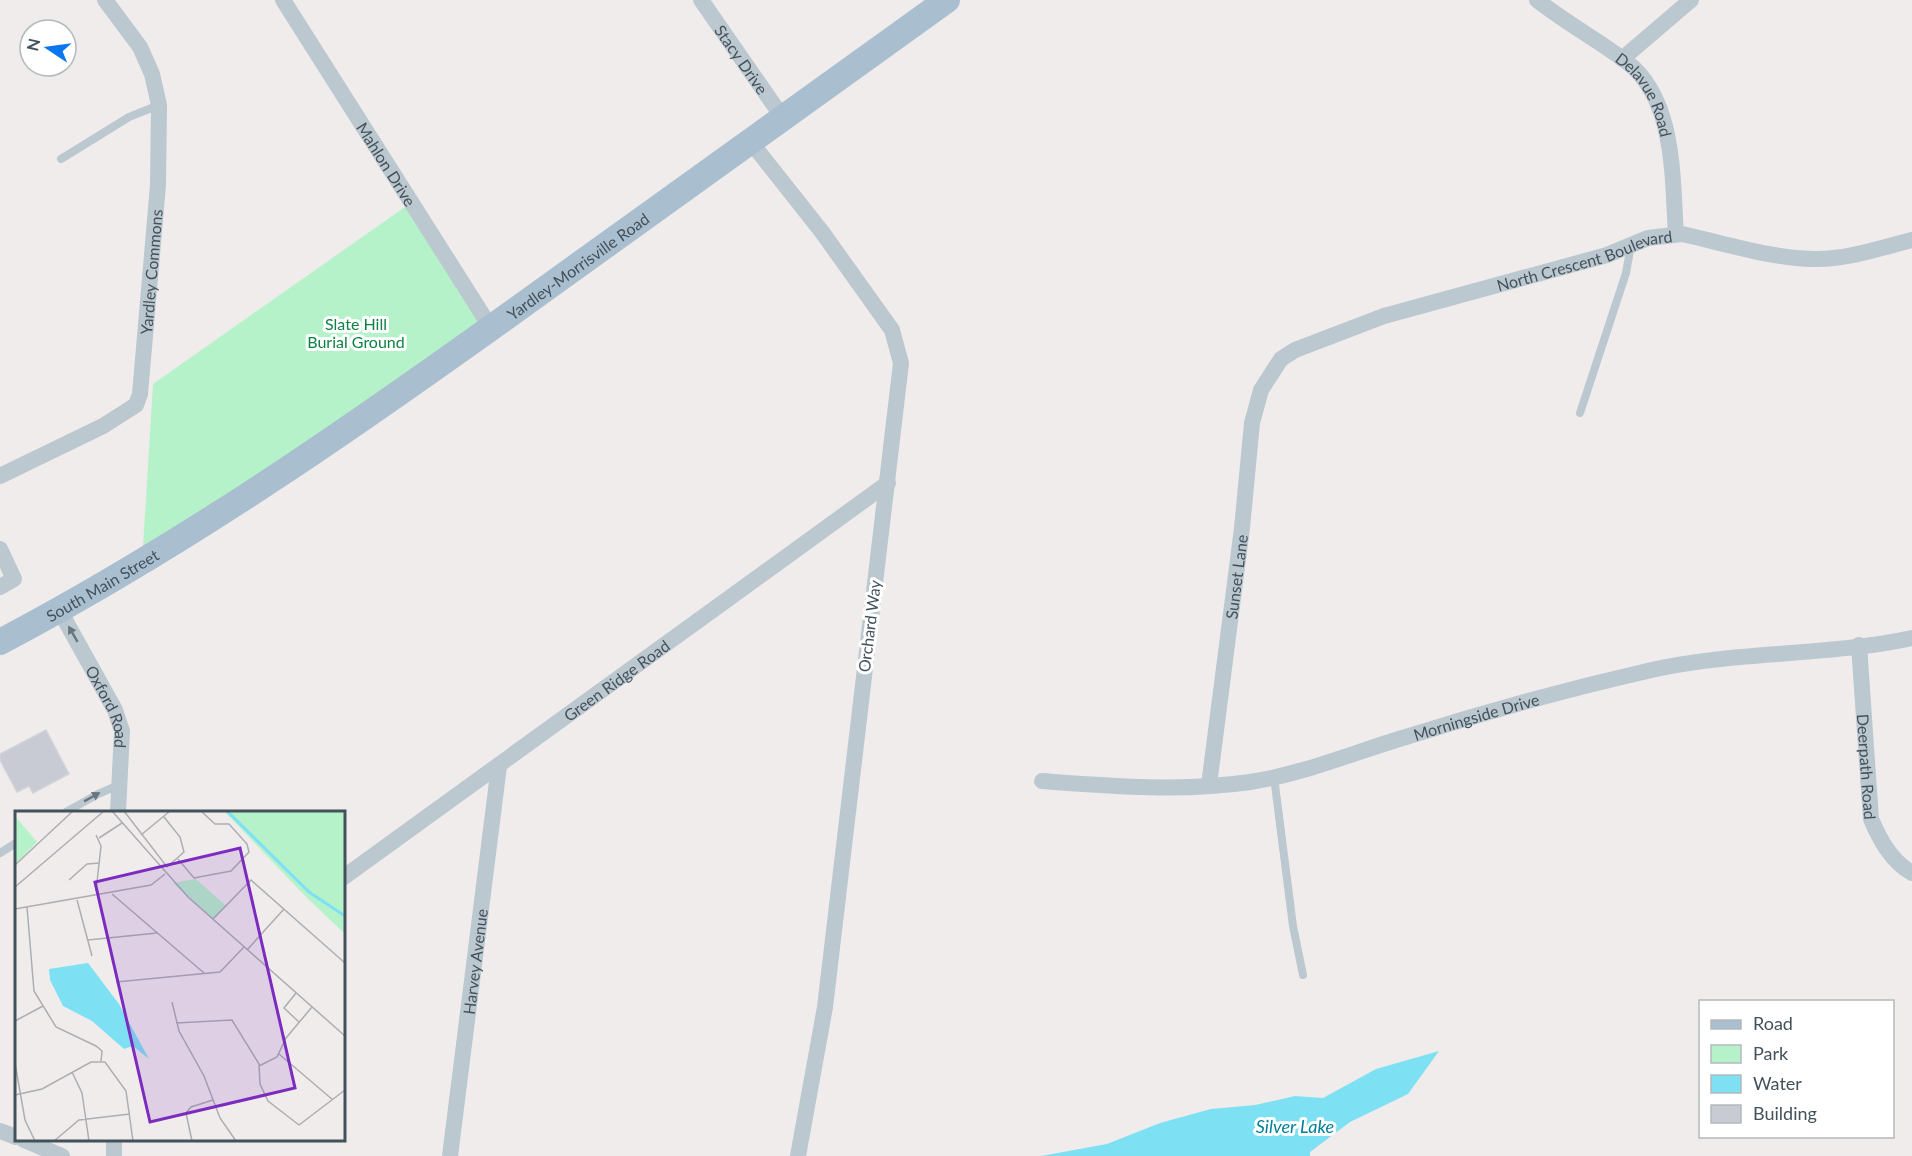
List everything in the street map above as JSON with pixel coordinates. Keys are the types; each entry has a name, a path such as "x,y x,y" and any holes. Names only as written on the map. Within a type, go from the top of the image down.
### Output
{"main road":[{"name":"Yardley-Morrisville Road","path":"204,524 274,479 491,328 947,0"},
{"name":"South Main Street","path":"0,642 60,611 153,557 204,524"}],"street":[{"name":"Yardley Commons","path":"0,476 103,426 136,405 141,394 158,184 159,105 152,74 140,47 105,0"},
{"name":"Mahlon Drive","path":"283,0 491,328"},
{"name":"Stacy Drive","path":"701,0 783,118"},
{"name":"Delavue Road","path":"1537,0 1571,26 1622,59 1646,83 1657,103 1669,152 1676,234"},
{"path":"1622,59 1691,0"},
{"name":"Orchard Way","path":"750,141 822,232 892,330 898,346 900,377 825,1007 798,1156"},
{"name":"North Crescent Boulevard","path":"1272,371 1295,350 1384,316 1607,255 1648,238 1676,234 1787,257 1814,259 1843,257 1912,240"},
{"name":"Sunset Lane","path":"1209,785 1237,573 1252,423 1262,390 1272,371"},
{"name":"Green Ridge Road","path":"345,876 888,483"},
{"path":"0,549 14,579 0,587"},
{"name":"Oxford Road","path":"60,611 115,710 122,731 118,811"},
{"name":"Morningside Drive","path":"1042,781 1114,786 1209,785 1274,777 1422,732 1656,669 1715,659 1912,638"},
{"name":"Deerpath Road","path":"1859,645 1871,819 1886,849 1912,873"},
{"name":"Harvey Avenue","path":"450,1156 498,766"},
{"path":"0,1131 15,1137"},
{"path":"26,1141 62,1156"}],"lane":[{"path":"61,159 129,117 159,105"},
{"path":"1580,414 1626,273 1631,245"},
{"path":"1274,777 1293,926 1303,975"},
{"path":"69,811 119,785"},
{"path":"0,853 15,844"}],"green space":[{"name":"Slate Hill Burial Ground","path":"412,202 491,328 142,563 153,384"}],"water":[{"name":"Silver Lake","path":"1439,1051 1408,1094 1350,1122 1310,1152 1310,1156 1041,1156 1107,1144 1160,1123 1211,1109 1255,1105 1295,1096 1323,1098 1376,1069"}],"building":[{"path":"46,730 69,774 33,793 29,786 17,792 0,760 0,754"}]}
